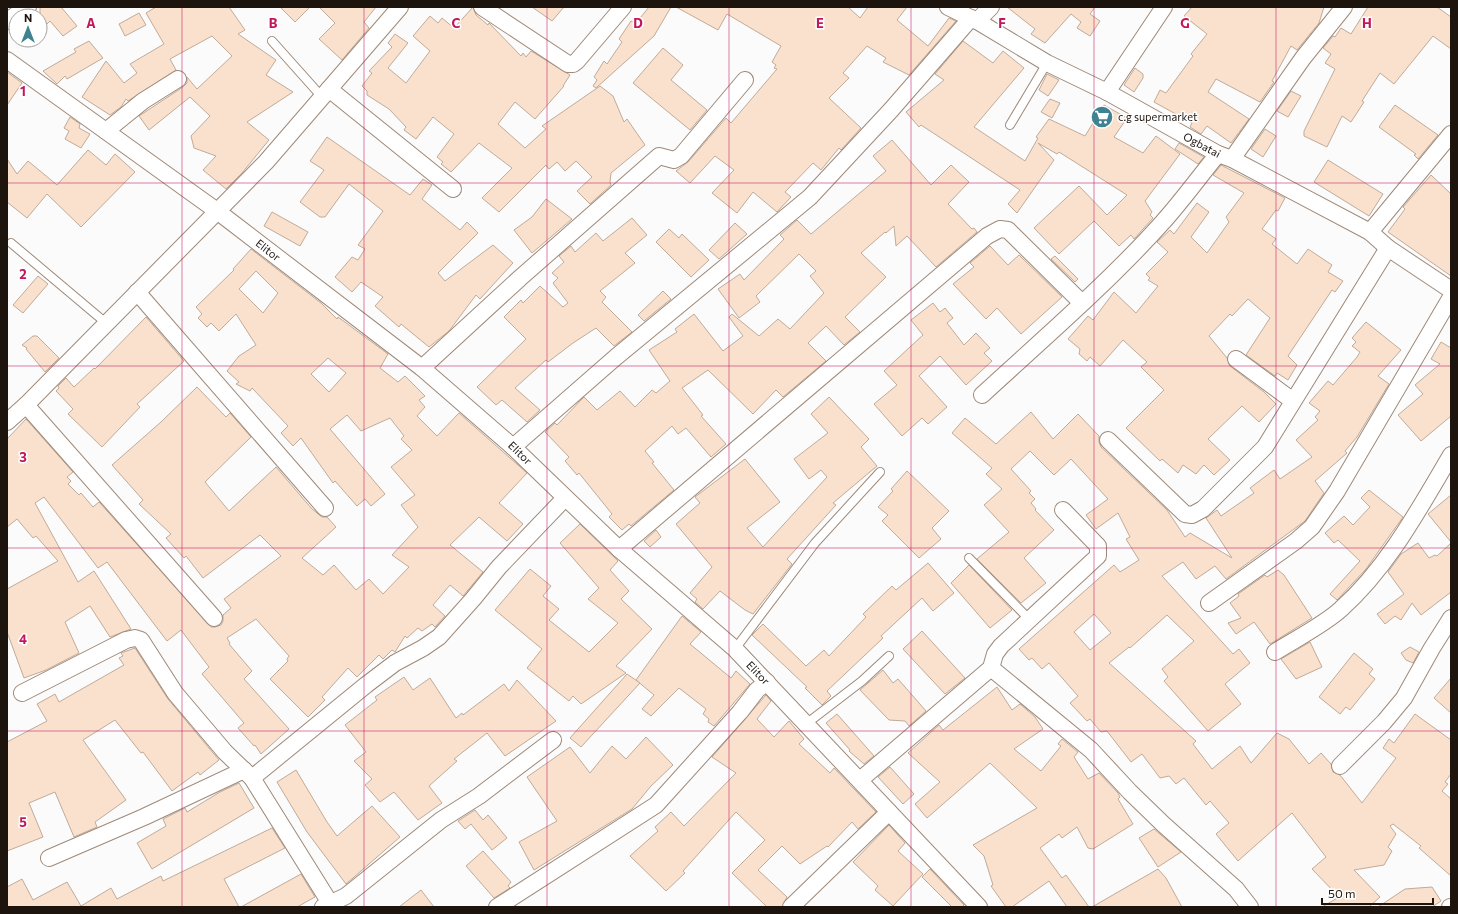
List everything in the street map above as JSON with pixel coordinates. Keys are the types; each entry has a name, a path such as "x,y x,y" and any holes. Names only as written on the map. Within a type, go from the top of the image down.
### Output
{"street":[{"path":"7,21 28,7"},
{"path":"7,422 26,405 266,162 400,7"},
{"path":"482,7 568,64 574,64 578,61 623,7"},
{"name":"Ogbatai","path":"948,7 974,20 1047,63 1107,92 1225,157 1370,232 1388,248 1451,290"},
{"path":"513,447 616,357 810,197 974,20 990,7"},
{"path":"1107,92 1164,7"},
{"path":"982,395 1082,303 1225,157 1344,7"},
{"name":"Elitor","path":"7,60 217,211 422,368 513,447 619,549 735,649 979,907"},
{"path":"106,131 143,100 178,79"},
{"path":"422,368 520,278 659,156 674,160 680,156 745,80"},
{"path":"326,93 453,189"},
{"path":"1370,232 1451,134"},
{"path":"619,549 981,241 1000,229 1008,230 1082,303"},
{"path":"1108,440 1185,514 1192,515 1203,509 1266,447 1388,248"},
{"path":"137,292 325,508"},
{"path":"1209,603 1312,527 1337,491 1451,296"},
{"path":"1236,359 1293,401"},
{"path":"26,405 214,618"},
{"path":"1275,652 1340,610 1362,589 1387,558 1451,455"},
{"path":"49,858 248,774 395,663 423,648 439,637 499,567 565,498"},
{"path":"860,780 991,668 995,654 1001,646 1098,556 1098,546 1063,510"},
{"path":"1340,766 1384,722 1404,698 1451,618"},
{"path":"22,693 126,640 135,638 141,640 175,693 248,774 326,905 346,896 446,816 479,796 554,740"},
{"path":"991,668 1090,750 1163,824 1236,889 1250,907"},
{"path":"497,907 656,805 740,712 757,690 767,682"},
{"path":"792,907 889,812"}],"lane":[{"path":"272,41 326,93"},
{"path":"1010,125 1047,63"},
{"path":"11,243 106,324"},
{"path":"735,649 815,542 880,472"},
{"path":"969,558 1029,619"},
{"path":"806,724 862,681 889,656"}],"building":[{"path":"61,7 77,26 63,36 50,21 48,23 48,8 40,8"},
{"path":"156,7 229,7 245,30 238,34 276,60 266,75 293,92 247,122 269,140 242,173 226,189 203,170 216,156 194,148 191,136 210,116 190,97 149,130 139,116 183,87 187,83 187,77 197,89 232,56 212,36 170,59 176,70 128,101 126,99 121,107 110,115 82,97 106,61 124,83 137,73 130,64 164,44 146,13"},
{"path":"280,7 310,7 295,22"},
{"path":"319,7 376,7 364,22 369,28 342,60 319,39 335,23"},
{"path":"473,7 476,15 488,25 489,23 521,56 523,53 526,57 531,51 570,75 564,86 535,119 515,102 498,124 525,148 546,129 542,126 600,86 613,96 624,122 627,119 645,145 611,173 611,185 590,204 577,191 592,177 576,161 565,171 557,162 549,169 546,165 499,212 482,198 512,168 479,143 451,172 441,164 443,162 437,157 454,134 433,117 416,139 404,130 406,127 389,109 367,95 367,91 362,86 372,73 369,71 392,47 388,43 395,34 408,43 388,68 406,83 430,51 413,36 430,16 438,23 442,18 454,28"},
{"path":"532,7 564,7 552,21"},
{"path":"649,7 671,7 654,36 596,88 593,86 597,80 594,77 604,61 607,64 622,42 619,39 631,21 636,23"},
{"path":"676,7 848,7 860,18 868,7 907,7 897,20 928,46 949,18 956,21 909,75 883,62 886,58 867,46 843,73 849,78 829,98 861,128 841,150 839,148 821,170 813,163 785,192 791,197 777,212 753,192 737,213 712,193 734,170 715,156 690,183 676,171 688,162 726,118 731,123 777,69 774,68 776,65 772,62 781,46 727,14 718,30"},
{"path":"1007,7 1095,7 1090,14 1100,21 1090,36 1077,28 1081,22 1071,14 1045,43 1031,34 1035,29"},
{"path":"1192,7 1324,7 1319,23 1297,50 1291,46 1272,81 1274,82 1260,102 1216,79 1208,92 1249,119 1231,143 1207,126 1201,134 1190,127 1192,123 1154,102 1160,90 1166,93 1193,56 1191,54 1207,34 1184,16"},
{"path":"1368,7 1437,7 1451,17 1451,49 1433,36 1394,84 1380,73 1362,101 1364,102 1351,122 1342,116 1327,147 1304,136 1304,131 1335,69 1325,63 1331,54 1323,48 1333,36 1335,37 1341,28 1351,34"},
{"path":"139,13 146,25 125,36 119,24"},
{"path":"89,41 103,58 67,79 65,76 57,84 43,71 76,52 74,49"},
{"path":"963,41 993,63 1003,51 1024,68 974,127 1025,161 1038,138 1036,137 1049,119 1085,136 1104,105 1127,118 1114,137 1143,153 1156,136 1180,154 1145,201 1152,212 1150,215 1153,218 1134,239 1131,235 1119,246 1094,221 1059,254 1034,228 1079,186 1107,215 1127,195 1059,152 1057,154 1038,143 1054,160 1017,213 1008,204 1020,190 921,125 919,127 906,112 944,80 935,74"},
{"path":"663,48 683,65 671,80 707,110 690,130 633,83"},
{"path":"1135,68 1143,74 1143,78 1134,92 1124,85"},
{"path":"7,72 22,83 7,105"},
{"path":"1047,74 1059,80 1048,96 1039,90"},
{"path":"1291,91 1301,96 1288,117 1277,111"},
{"path":"1050,99 1060,103 1052,118 1041,112"},
{"path":"1395,105 1438,135 1418,159 1414,155 1416,154 1379,127"},
{"path":"70,117 80,124 79,128 90,134 81,148 65,139 69,131 64,128"},
{"path":"1265,129 1276,136 1263,157 1251,149"},
{"path":"327,137 410,195 423,179 432,185 422,199 460,230 467,222 478,233 438,273 445,281 493,245 513,263 480,299 476,295 449,331 429,347 401,324 399,327 375,306 383,297 361,282 352,292 335,277 352,257 358,260 365,249 358,245 383,211 349,184 325,217 320,217 300,202 324,170 310,161"},
{"path":"892,140 931,185 951,165 969,182 948,204 972,229 974,228 977,232 936,267 907,236 896,246 894,226 886,233 885,232 861,253 886,277 845,317 860,332 844,345 826,326 808,343 826,361 783,397 776,390 753,414 708,370 682,388 703,415 701,416 726,444 711,457 686,428 678,434 672,426 645,451 654,462 652,463 674,490 631,526 629,524 622,530 609,517 612,514 579,473 577,475 565,461 569,457 545,432 555,423 557,425 584,397 597,410 620,391 635,407 652,390 656,393 670,381 649,350 677,332 675,329 694,314 723,351 743,336 729,317 732,314 759,336 778,319 790,329 824,293 810,276 816,271 799,254 756,296 760,302 739,318 718,289 740,274 744,280 784,239 780,235 797,220 811,234 886,171 873,156"},
{"path":"1179,143 1204,157 1198,164 1175,149"},
{"path":"88,150 106,165 115,154 135,172 81,227 47,194 27,218 7,202 7,159 17,174 28,161 57,185"},
{"path":"1328,160 1383,194 1369,216 1314,182"},
{"path":"1221,165 1285,198 1278,211 1276,210 1262,229 1276,239 1272,244 1297,264 1308,249 1332,265 1328,272 1343,281 1335,292 1332,290 1288,356 1297,365 1288,380 1277,373 1275,376 1246,355 1270,318 1248,299 1232,316 1230,314 1209,336 1227,358 1230,366 1264,392 1276,404 1259,422 1242,406 1208,439 1230,460 1214,475 1204,465 1196,474 1183,465 1178,473 1162,459 1160,461 1126,428 1164,390 1141,367 1147,362 1123,340 1100,366 1090,357 1087,361 1079,354 1080,349 1068,339 1088,316 1093,320 1114,292 1136,313 1158,286 1148,280 1150,278 1146,274 1168,252 1157,242 1170,230 1174,234 1197,203 1209,212 1191,237 1207,253 1229,222 1226,217 1244,193 1213,175"},
{"path":"1431,175 1451,194 1451,276 1388,232 1405,209 1403,207"},
{"path":"546,199 572,219 532,253 514,230 532,217"},
{"path":"272,212 308,232 300,246 264,226"},
{"path":"632,218 647,235 625,253 635,263 600,291 606,297 602,302 632,332 614,346 596,328 548,362 546,360 515,388 540,410 527,422 502,400 496,405 477,387 526,339 504,317 521,300 523,303 540,286 563,307 568,303 553,283 558,278 552,273 564,262 559,256 571,246 575,252 596,233 603,241"},
{"path":"735,223 747,234 719,259 709,250"},
{"path":"669,229 679,238 682,234 709,260 691,277 656,242"},
{"path":"990,246 1008,265 1019,255 1062,297 1021,334 997,308 986,319 953,284 974,267 970,263"},
{"path":"251,249 321,303 337,319 338,317 388,354 380,368 398,382 405,376 425,396 419,400 425,407 417,416 437,436 459,413 527,473 499,503 523,524 507,541 479,517 450,545 483,572 463,596 450,585 433,605 445,616 435,627 432,624 422,631 418,628 407,638 405,636 395,652 392,650 383,659 379,655 357,677 348,668 322,697 325,700 308,717 270,679 288,661 287,659 289,656 256,619 227,638 230,643 229,644 252,671 244,679 289,729 261,754 255,745 254,746 238,728 244,723 202,674 209,667 181,630 167,641 107,562 98,568 44,497 35,503 78,582 94,571 131,629 110,637 90,606 65,622 79,653 46,670 24,678 7,632 7,589 58,561 36,536 33,538 17,519 7,527 7,439 26,419 73,472 67,477 71,481 68,484 79,495 81,493 93,507 99,502 211,627 221,625 223,615 231,608 224,599 281,556 260,535 203,578 186,556 184,558 166,538 171,534 139,504 143,500 112,465 161,422 197,387 226,417 230,413 251,437 205,482 229,511 276,467 312,509 322,517 327,517 336,527 302,558 323,575 334,565 356,590 369,579 383,594 409,567 392,555 418,527 401,505 415,495 391,467 412,450 401,439 404,436 390,418 361,431 347,415 330,429 385,494 371,506 365,499 357,506 335,481 333,483 301,438 293,446 281,433 288,426 252,388 250,391 236,384 239,382 227,371 239,356 256,345 236,314 219,331 211,323 207,327 198,318 202,314 196,307 234,270 233,269","holes":["256,271 278,293 263,313 239,289","328,358 346,373 329,392 311,374"]},
{"path":"1055,256 1078,279 1075,282 1051,259"},
{"path":"38,276 48,284 23,313 13,305"},
{"path":"663,291 671,299 644,321 638,315"},
{"path":"933,303 940,312 945,308 953,318 947,323 964,345 976,333 990,348 984,353 992,361 966,385 940,356 919,376 947,407 928,424 922,418 902,436 874,404 897,385 884,371 923,335 911,320"},
{"path":"146,317 184,361 137,404 140,407 102,447 68,414 73,409 56,391 59,388 58,386 66,378 74,387 94,368 95,369"},
{"path":"1366,322 1401,350 1378,376 1389,384 1357,437 1345,451 1347,453 1315,481 1324,493 1305,521 1226,579 1215,566 1196,579 1183,562 1162,576 1233,654 1239,649 1250,663 1225,684 1241,704 1208,731 1164,681 1168,677 1162,669 1194,641 1167,615 1130,648 1129,647 1109,663 1196,741 1193,744 1212,769 1240,746 1251,763 1277,733 1289,739 1309,764 1321,753 1331,764 1333,772 1340,775 1362,803 1396,758 1383,748 1389,739 1394,743 1415,714 1451,740 1451,774 1445,782 1448,784 1442,791 1451,799 1451,876 1419,848 1421,846 1393,824 1390,826 1396,834 1388,847 1392,851 1384,865 1354,870 1380,897 1369,907 1322,907 1339,897 1312,869 1326,857 1292,813 1238,861 1216,834 1229,823 1210,801 1206,805 1184,778 1176,784 1169,776 1160,778 1142,754 1131,762 1107,731 1101,732 1090,719 1087,721 1070,703 1078,696 1049,663 1042,669 1032,658 1029,660 1019,649 1114,565 1120,572 1139,560 1126,539 1130,537 1118,513 1096,529 1086,515 1108,499 1071,459 1054,475 1030,451 1011,469 1031,491 1029,493 1035,499 1031,503 1036,509 1035,510 1054,530 1024,558 1046,583 1021,603 977,559 1009,532 984,505 1002,489 986,474 992,468 952,433 965,418 996,444 1031,412 1053,439 1078,414 1099,436 1101,447 1167,510 1185,537 1190,533 1232,558 1206,518 1217,510 1221,516 1254,493 1250,488 1274,470 1280,479 1312,457 1296,440 1318,420 1315,417 1320,411 1309,403 1328,381 1333,385 1360,352 1352,346 1356,342 1352,338","holes":["1094,614 1111,633 1090,650 1074,632"]},
{"path":"33,336 37,336 59,358 45,372 26,349 27,348 22,345"},
{"path":"1441,342 1451,348 1451,416 1421,441 1398,415 1423,394 1415,385 1440,364 1431,359"},
{"path":"829,397 869,439 861,447 877,466 833,503 836,505 787,559 792,564 753,614 745,610 720,591 703,609 695,602 697,599 690,593 712,567 676,524 700,503 695,497 745,459 780,502 747,528 763,547 827,477 821,470 809,479 794,459 828,433 811,414"},
{"path":"907,471 949,511 932,528 941,539 919,558 882,521 888,515 878,507 893,491 891,489"},
{"path":"1369,490 1403,517 1366,569 1337,600 1330,594 1360,561 1338,540 1334,543 1325,533 1344,516 1353,525 1370,507 1361,498"},
{"path":"1451,495 1451,542 1428,514"},
{"path":"580,524 618,561 610,570 629,591 621,599 652,629 616,666 626,673 581,704 573,696 569,701 527,668 542,649 495,610 530,569 551,586 543,596 559,609 549,620 589,652 618,623 588,599 599,588 560,543"},
{"path":"656,530 661,537 650,547 644,541"},
{"path":"1418,543 1429,558 1435,555 1437,556 1451,543 1451,592 1421,615 1412,603 1401,620 1395,616 1385,624 1377,614 1404,594 1388,572 1401,554"},
{"path":"928,563 954,593 933,611 922,598 881,636 883,638 827,691 831,696 822,705 805,688 807,687 752,635 763,624 806,666 824,650 829,656 866,617 863,614 892,586 896,590"},
{"path":"969,565 1012,610 990,628 951,583"},
{"path":"1278,570 1284,575 1312,618 1270,644 1254,622 1236,634 1228,623 1241,618 1230,603 1239,596 1238,594 1265,575 1267,577"},
{"path":"682,616 701,632 690,644 731,678 736,671 750,684 714,726 708,722 709,719 703,714 706,709 679,688 651,716 642,709 654,695 636,680"},
{"path":"922,631 965,678 945,694 903,649"},
{"path":"1310,642 1322,667 1296,679 1281,659"},
{"path":"1410,647 1419,652 1413,663 1406,660 1401,653"},
{"path":"135,648 168,699 219,760 200,775 198,772 172,791 143,752 141,753 115,720 83,740 126,800 95,822 97,827 74,837 55,792 29,803 43,837 7,851 7,742 47,721 37,704 55,694 59,702 124,665 119,658 123,656 121,653"},
{"path":"1354,653 1373,669 1369,674 1375,679 1350,710 1346,707 1340,714 1319,697"},
{"path":"883,670 893,683 898,679 926,711 909,726 905,721 889,720 860,690"},
{"path":"627,674 640,683 581,747 570,738"},
{"path":"404,677 413,690 430,678 456,718 462,713 463,715 504,684 509,691 517,680 556,721 505,756 487,733 454,759 457,761 429,786 442,803 418,820 394,792 380,802 365,785 372,779 354,761 366,752 345,725 377,700 375,697"},
{"path":"1451,678 1451,713 1434,698"},
{"path":"997,687 1012,710 1020,704 1035,717 1043,729 1014,749 1041,771 1061,746 1058,744 1062,739 1078,752 1074,757 1088,779 1099,773 1118,793 1120,797 1118,799 1133,824 1093,849 1088,848 1077,827 1062,838 1059,834 1040,848 1062,878 1066,875 1089,907 1067,907 1049,881 1012,907 1006,907 991,886 993,885 984,856 973,845 1037,808 990,763 927,818 915,804 940,782 908,753 939,725 943,730"},
{"path":"766,695 771,701 757,719 774,737 789,721 804,739 799,744 830,773 834,768 876,812 858,829 852,822 828,847 827,846 800,864 782,846 758,870 787,897 782,907 767,907 732,873 765,840 736,812 683,871 685,873 666,891 630,856 658,831 655,827 671,812 684,826 736,773 712,757"},
{"path":"837,714 874,756 864,764 849,751 850,750 826,723"},
{"path":"646,737 673,765 651,786 632,809 534,870 519,842 557,821 527,777 570,747 590,773 612,746 626,759"},
{"path":"890,767 914,794 903,804 878,777"},
{"path":"296,770 337,836 372,806 400,837 346,884 307,832 277,782"},
{"path":"239,783 254,808 152,869 137,843 166,826 163,819 185,808 187,812 220,792"},
{"path":"475,810 483,820 488,815 507,838 492,850 471,824 465,829 458,821"},
{"path":"889,825 905,843 898,851 923,874 893,906 875,890 878,886 853,862"},
{"path":"272,828 285,848 224,879 239,907 7,907 7,887 22,879 33,900 67,882 81,906 111,888 117,899 161,876 163,881"},
{"path":"1154,829 1181,852 1158,867 1139,838"},
{"path":"483,851 511,882 508,886 510,888 494,898 466,866"},
{"path":"930,869 964,905 962,907 952,907 922,877"},
{"path":"1158,869 1166,878 1182,907 1092,907"},
{"path":"301,874 315,897 297,907 241,907"},
{"path":"1432,887 1441,901 1432,907 1378,907 1405,889"},
{"path":"421,890 434,907 399,907"}],"place":[{"name":"c.g supermarket","path":"1102,117"}]}
